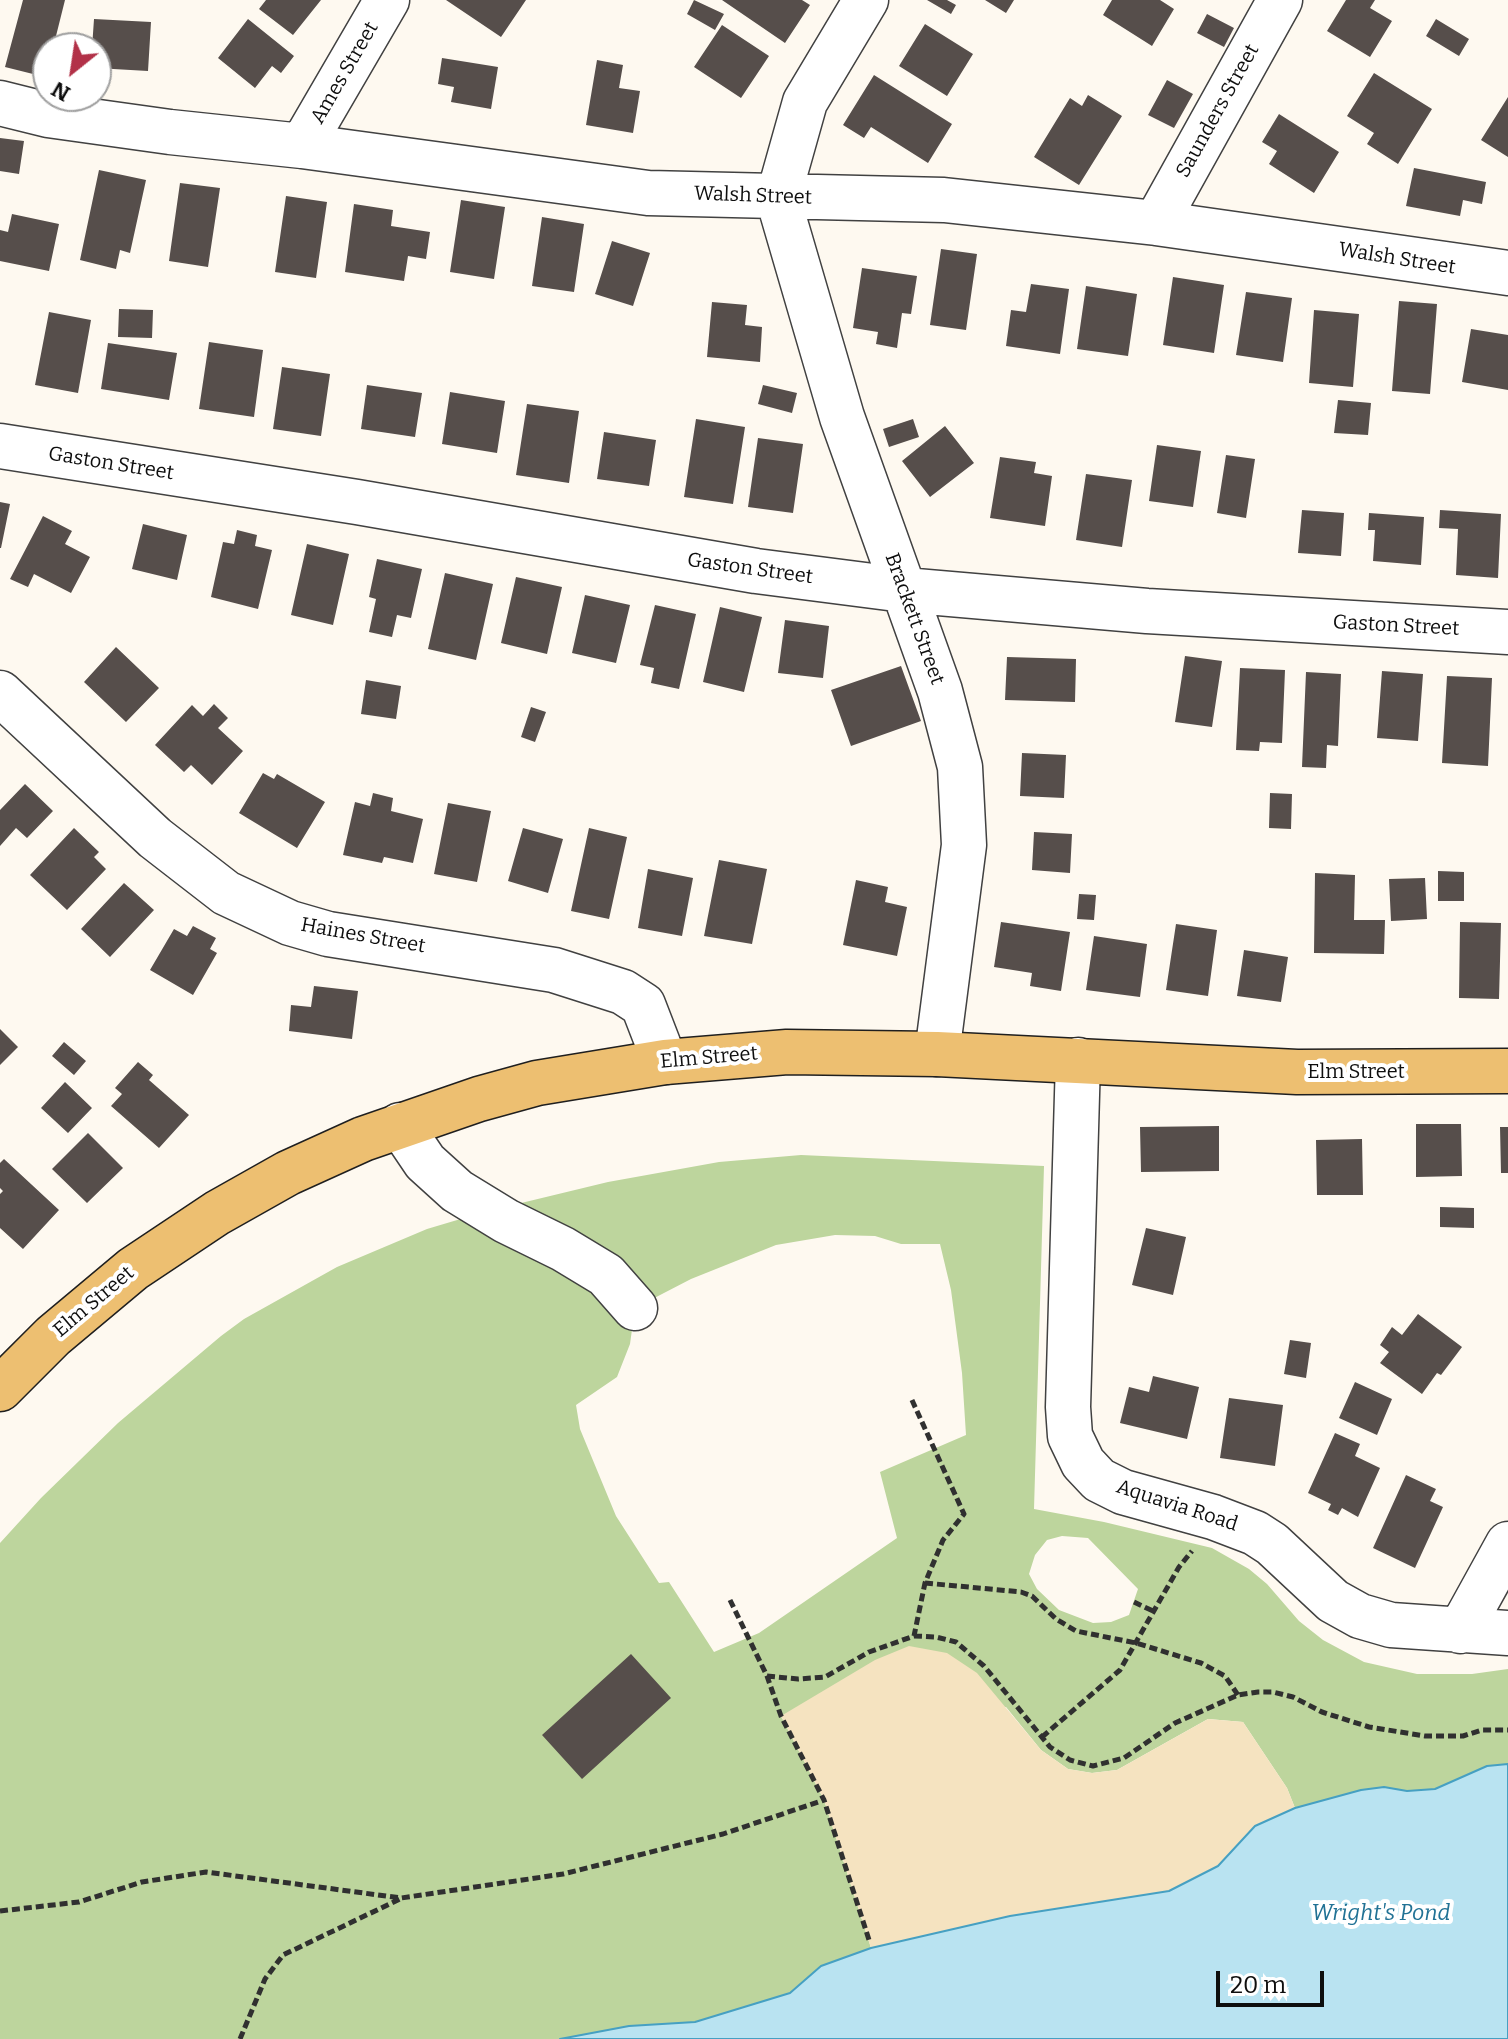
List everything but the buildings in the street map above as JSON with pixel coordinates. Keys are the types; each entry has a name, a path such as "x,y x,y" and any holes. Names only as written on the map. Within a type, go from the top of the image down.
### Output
{"main road":[{"name":"Elm Street","path":"0,1389 63,1327 133,1269 217,1213 288,1173 400,1125 537,1083 665,1062 787,1052 937,1054 1297,1072 1508,1071"}],"street":[{"name":"Ames Street","path":"302,146 387,0"},
{"path":"778,198 805,102 866,0"},
{"name":"Saunders Street","path":"1156,223 1280,0"},
{"name":"Walsh Street","path":"0,103 48,115 170,132 302,146 648,193 944,200 1156,223 1508,273"},
{"name":"Brackett Street","path":"778,198 842,417 952,728 960,767 963,806 960,884 937,1054"},
{"name":"Gaston Street","path":"0,446 357,502 741,569 904,590 1147,611 1508,632"},
{"name":"Haines Street","path":"0,693 155,838 226,893 290,923 328,934 450,951 554,970 623,992 643,1005 665,1062"},
{"name":"Aquavia Road","path":"1078,1060 1068,1407 1070,1436 1083,1463 1092,1473 1123,1492 1213,1517 1255,1533 1272,1544 1319,1590 1348,1611 1371,1621 1508,1633"},
{"path":"400,1125 425,1162 457,1191 606,1275 635,1308"},
{"path":"1460,1631 1508,1544"}],"path":[{"path":"911,1398 964,1514 943,1540 925,1583 914,1636"},
{"path":"1042,1737 1120,1670 1153,1611 1213,1517"},
{"path":"925,1583 1021,1592 1042,1603 1067,1627 1136,1643 1201,1663 1225,1676 1238,1695"},
{"path":"730,1600 767,1676 781,1716 824,1800 870,1943"},
{"path":"1134,1602 1153,1611"},
{"path":"767,1676 798,1679 825,1677 869,1652 914,1636 956,1642 970,1653 1059,1754 1093,1766 1124,1758 1175,1723 1238,1695 1273,1692 1293,1697 1348,1721 1425,1736 1463,1736 1482,1730 1508,1730"},
{"path":"0,1911 79,1902 142,1882 206,1872 401,1898 563,1874 723,1834 824,1800"},
{"path":"240,2039 265,1979 283,1955 401,1898"}],"green space":[{"path":"801,1155 1044,1166 1034,1509 1212,1548 1249,1569 1267,1584 1299,1621 1323,1640 1364,1662 1417,1674 1472,1674 1508,1669 1508,1764 1487,1766 1435,1789 1407,1791 1384,1787 1361,1790 1295,1808 1287,1788 1243,1722 1208,1719 1117,1770 1092,1773 1068,1769 1041,1750 1006,1707 781,1716 824,1800 871,1948 821,1966 791,1993 695,2022 629,2026 560,2039 0,2039 0,1543 118,1423 221,1336 244,1319 337,1267 427,1229 484,1212 608,1182 719,1162","holes":["835,1235 875,1236 901,1244 940,1244 951,1290 962,1373 966,1435 880,1472 897,1538 759,1633 714,1652 669,1582 659,1583 616,1516 580,1429 576,1405 617,1377 630,1344 635,1308 691,1279 776,1245","1062,1536 1088,1538 1138,1589 1129,1615 1111,1622 1093,1623 1059,1610 1037,1589 1029,1574 1035,1555 1047,1540"]}],"sand":[{"path":"909,1646 947,1653 977,1673 1041,1750 1068,1769 1092,1773 1117,1770 1208,1719 1243,1722 1287,1788 1295,1808 1255,1826 1218,1866 1169,1891 1010,1916 871,1948 824,1800 781,1716 875,1660"}],"water":[{"name":"Wright's Pond","path":"1508,1764 1508,2039 560,2039 629,2026 695,2022 790,1993 821,1966 871,1948 1010,1916 1169,1891 1218,1866 1255,1826 1295,1808 1361,1790 1384,1787 1407,1791 1435,1789 1487,1766"}]}
